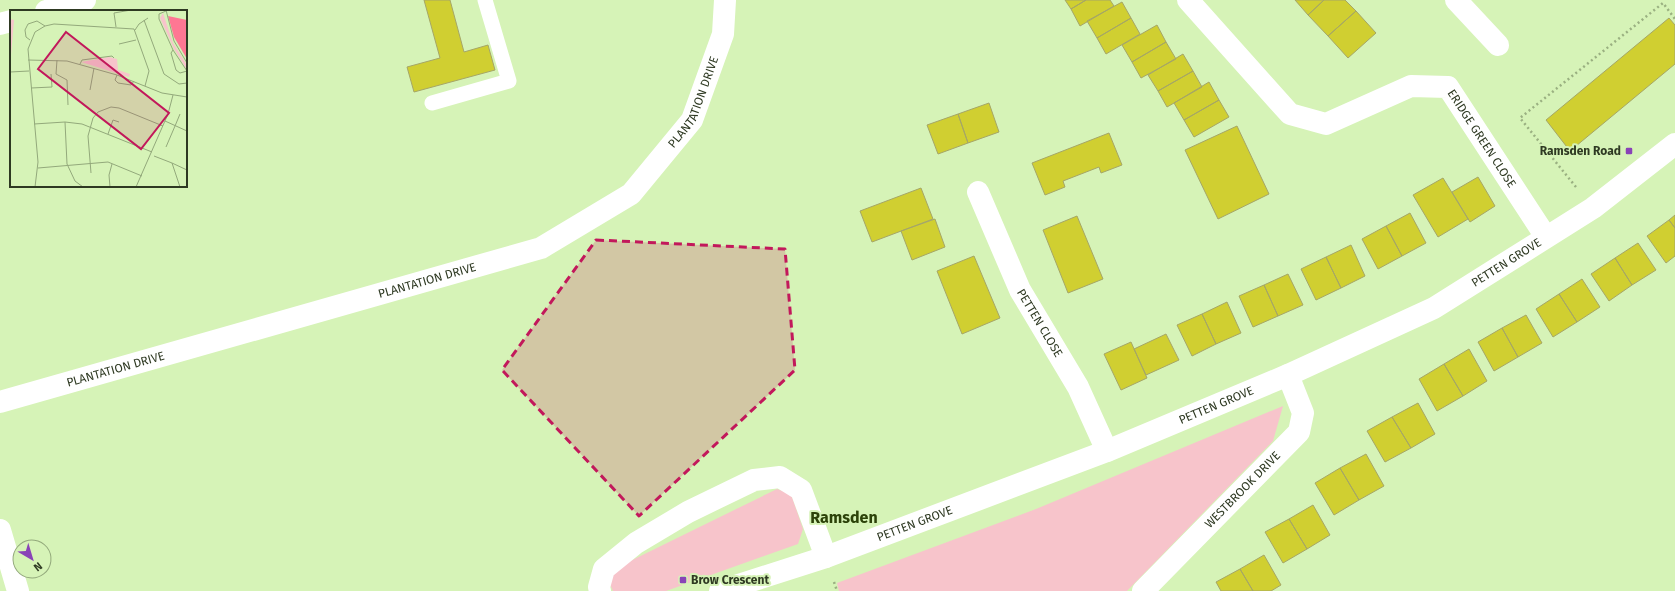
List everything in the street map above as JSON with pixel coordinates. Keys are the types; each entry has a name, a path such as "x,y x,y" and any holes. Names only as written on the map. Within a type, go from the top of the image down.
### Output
{"street":[{"path":"50,10 85,0"},
{"name":"PLANTATION DRIVE","path":"0,402 541,248 631,194 692,120 723,34 725,0"},
{"name":"ERIDGE GREEN CLOSE","path":"1188,0 1290,114 1326,124 1411,86 1448,87 1546,237"},
{"path":"1456,0 1498,45"},
{"path":"0,24 10,21"},
{"name":"PETTEN GROVE","path":"720,591 826,557 1107,451 1288,375 1434,308 1593,208 1675,144"},
{"name":"PETTEN CLOSE","path":"978,192 1020,290 1078,387 1107,451"},
{"name":"WESTBROOK DRIVE","path":"1144,591 1299,432 1303,413 1288,375"},
{"path":"600,591 599,587 604,569 636,543 688,512 754,480 780,478 801,490 826,557"},
{"path":"0,530 18,591"}],"lane":[{"path":"432,103 509,81 485,0"}],"path":[{"path":"1593,208 1520,118 1663,3 1675,19"}],"highlighted area":[{"path":"596,240 785,249 795,370 639,516 502,370"}],"shaded area":[{"path":"1283,406 1273,441 1127,591 839,591 837,583 1036,509"},
{"path":"777,489 791,494 803,529 798,544 666,591 613,591 608,580 614,569"}],"building":[{"path":"424,0 450,0 464,52 488,45 495,70 414,92 407,67 440,58"},
{"path":"1065,0 1086,0 1071,9"},
{"path":"1086,0 1110,0 1114,6 1080,26 1071,9"},
{"path":"1295,0 1324,0 1308,15"},
{"path":"1324,0 1345,0 1356,11 1328,36 1308,15"},
{"path":"1122,2 1131,18 1097,38 1087,21"},
{"path":"1356,11 1376,33 1348,58 1328,36"},
{"path":"1131,18 1140,34 1106,54 1097,38"},
{"path":"1669,18 1675,25 1675,64 1570,151 1546,120"},
{"path":"1157,25 1166,42 1132,62 1122,45"},
{"path":"1166,42 1176,59 1141,78 1132,62"},
{"path":"1183,54 1193,71 1158,91 1148,75"},
{"path":"1193,71 1202,87 1167,107 1158,91"},
{"path":"1209,82 1219,100 1184,120 1174,103"},
{"path":"1219,100 1229,117 1194,137 1184,120"},
{"path":"989,103 999,132 968,143 958,114"},
{"path":"958,114 968,143 938,154 927,125"},
{"path":"1237,126 1269,194 1218,219 1185,150"},
{"path":"1109,133 1122,165 1101,173 1099,167 1063,181 1065,187 1045,195 1032,163"},
{"path":"1478,177 1495,206 1470,222 1452,192"},
{"path":"1443,178 1468,219 1438,237 1413,195"},
{"path":"921,188 933,219 872,242 860,211"},
{"path":"1410,213 1426,243 1402,256 1386,226"},
{"path":"1675,215 1675,228 1669,220"},
{"path":"1077,216 1103,279 1068,293 1043,230"},
{"path":"935,219 945,247 912,260 901,231"},
{"path":"1669,220 1675,228 1675,256 1666,263 1647,236"},
{"path":"1386,226 1402,256 1378,269 1362,239"},
{"path":"1638,243 1656,270 1632,285 1615,258"},
{"path":"1351,245 1365,276 1341,288 1326,257"},
{"path":"974,256 1000,318 962,334 937,271"},
{"path":"1326,257 1341,288 1316,300 1301,269"},
{"path":"1615,258 1632,285 1609,301 1591,274"},
{"path":"1288,274 1303,305 1278,316 1264,285"},
{"path":"1582,279 1600,307 1577,322 1559,294"},
{"path":"1264,285 1278,316 1253,327 1239,296"},
{"path":"1559,294 1577,322 1553,337 1536,309"},
{"path":"1227,302 1241,333 1216,344 1202,314"},
{"path":"1202,314 1216,344 1192,356 1177,325"},
{"path":"1526,315 1542,343 1518,357 1502,328"},
{"path":"1502,328 1518,357 1494,371 1478,342"},
{"path":"1166,334 1179,360 1146,375 1134,349"},
{"path":"1131,342 1147,378 1121,390 1104,354"},
{"path":"1469,349 1487,381 1463,396 1444,364"},
{"path":"1444,364 1463,396 1437,411 1419,379"},
{"path":"1418,403 1435,434 1411,448 1392,417"},
{"path":"1392,417 1411,448 1385,462 1367,431"},
{"path":"1366,454 1384,486 1359,500 1340,468"},
{"path":"1340,468 1359,500 1334,515 1315,483"},
{"path":"1313,505 1330,535 1307,549 1289,519"},
{"path":"1289,519 1307,549 1283,563 1265,532"},
{"path":"1264,555 1281,585 1271,591 1253,591 1240,569"},
{"path":"1240,569 1253,591 1221,591 1216,582"}],"place":[{"name":"Ramsden Road","path":"1629,151"},
{"name":"Brow Crescent","path":"683,580"}],"district":[{"name":"Ramsden","path":"844,517"}]}
